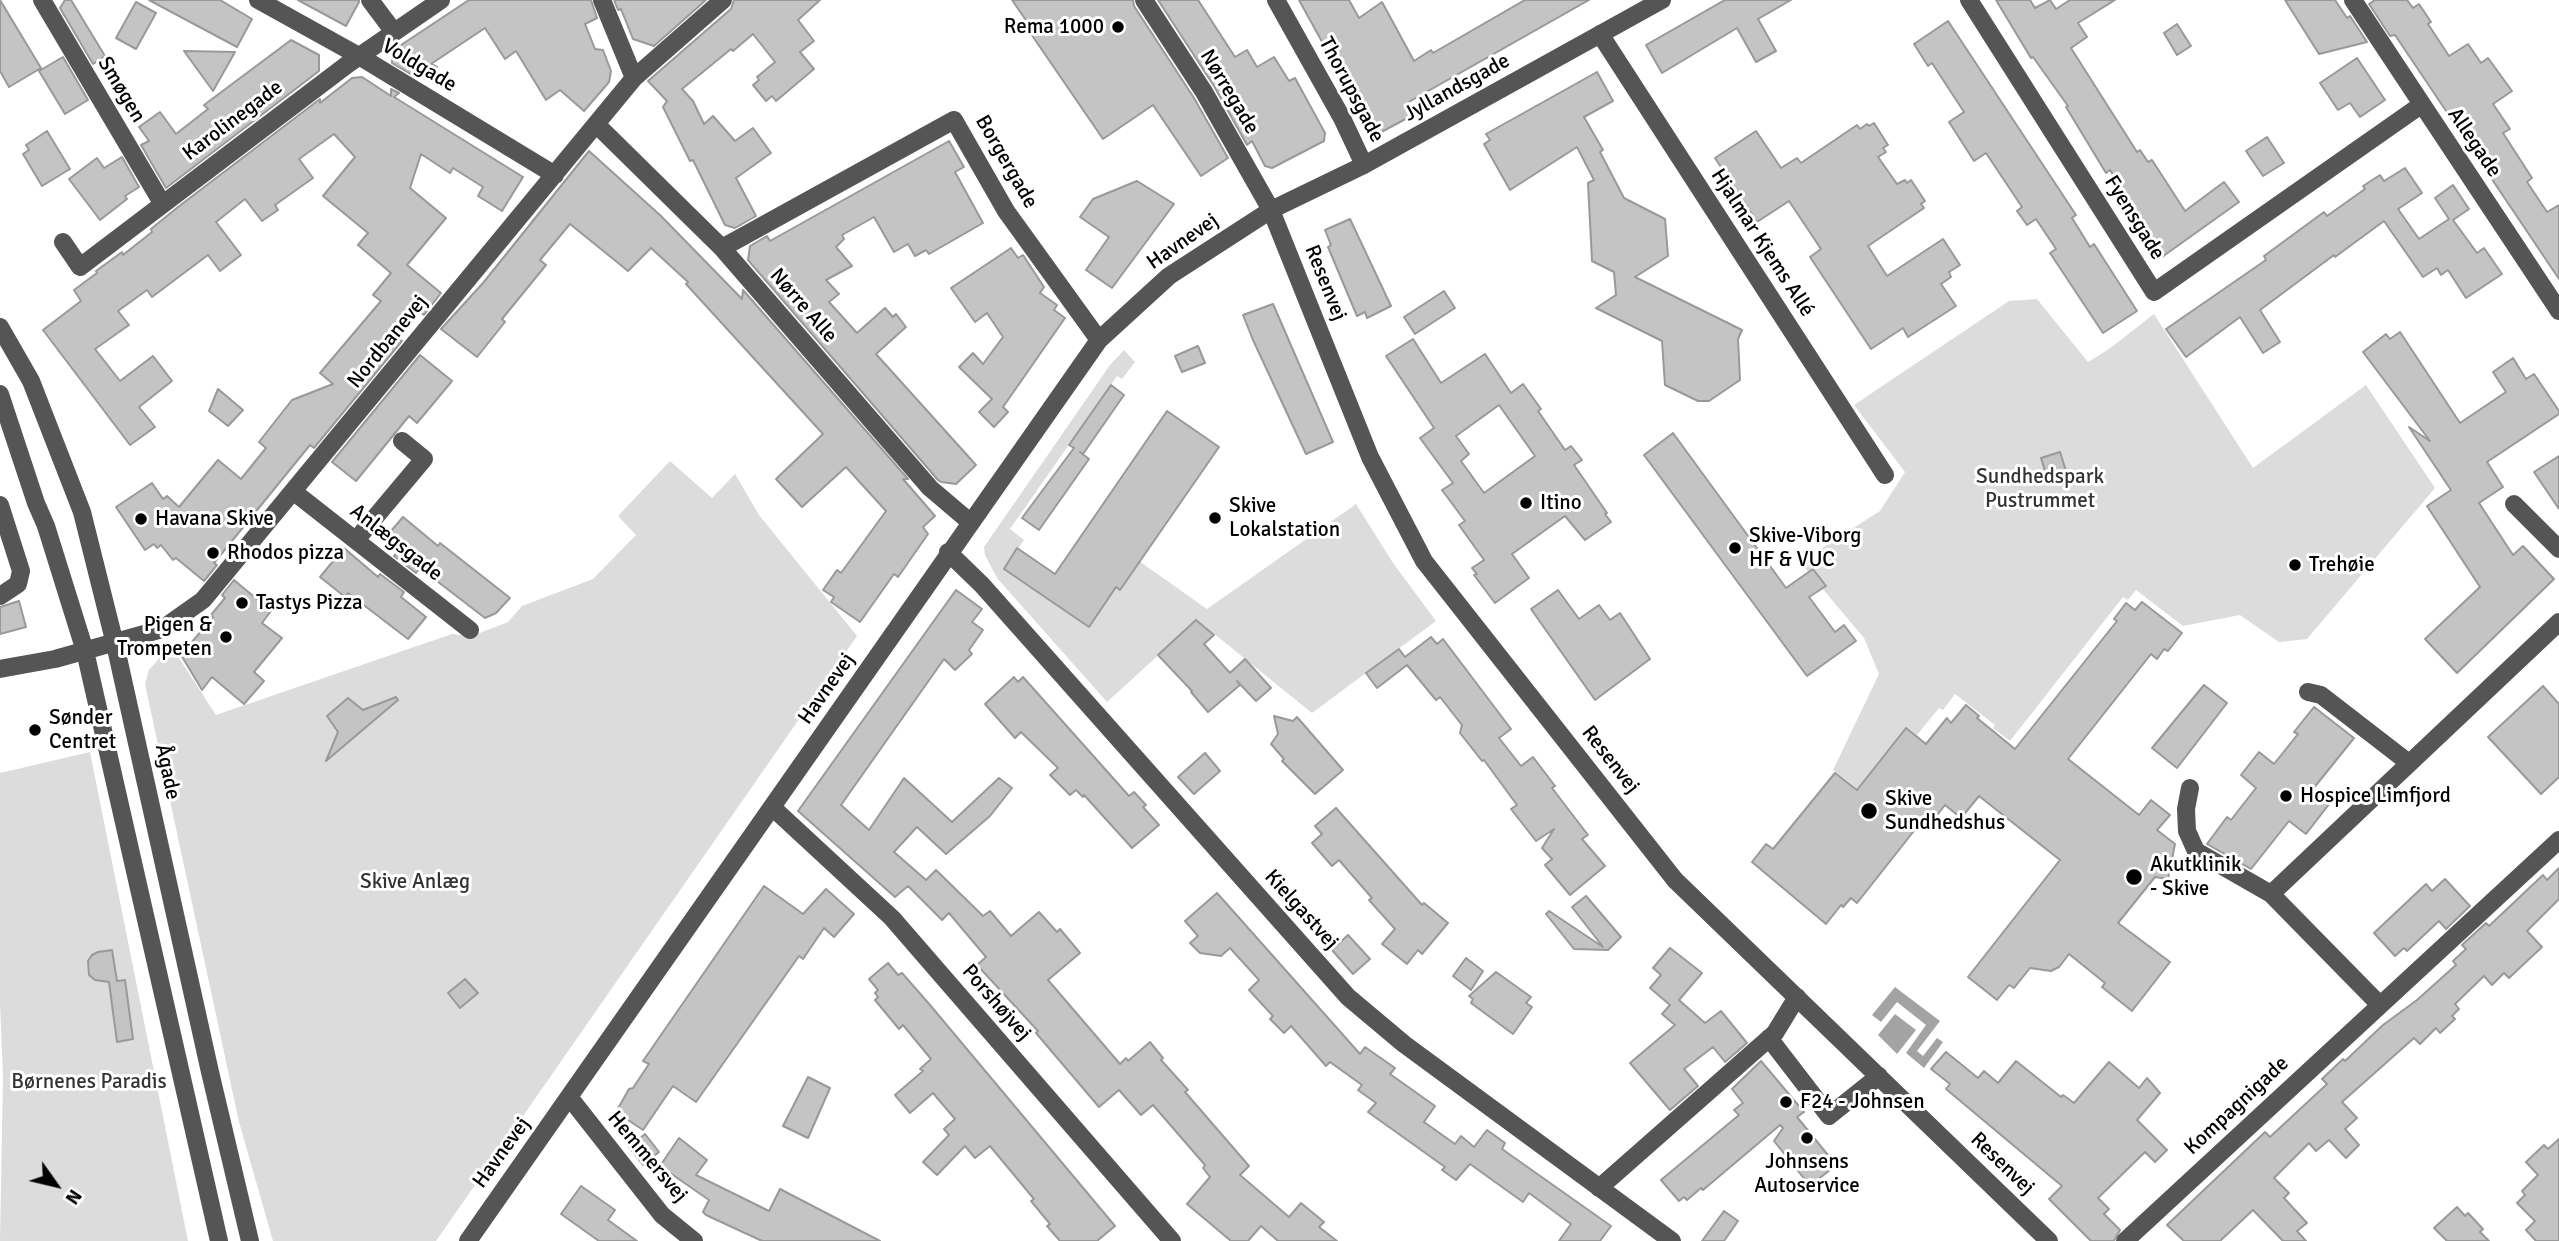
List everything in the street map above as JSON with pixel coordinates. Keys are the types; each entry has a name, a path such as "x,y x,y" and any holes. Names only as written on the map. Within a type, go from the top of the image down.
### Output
{"street":[{"name":"Smøgen","path":"41,0 162,203"},
{"name":"Voldgade","path":"258,0 359,56 555,175"},
{"path":"370,0 394,32"},
{"name":"Karolinegade","path":"63,242 80,267 359,56 441,0"},
{"path":"602,0 634,78"},
{"name":"Nordbanevej","path":"0,669 116,644 162,629 203,600 634,78 723,0"},
{"name":"Nørregade","path":"1144,0 1204,92 1271,210"},
{"name":"Thorupsgade","path":"1276,0 1342,118 1364,165"},
{"name":"Jyllandsgade","path":"1271,210 1364,165 1662,0"},
{"name":"Fyensgade","path":"1969,0 2154,292 2421,106"},
{"name":"Allegade","path":"2353,0 2559,311"},
{"name":"Hjalmar Kjems Allé","path":"1600,34 1885,475"},
{"name":"Borgergade","path":"722,248 954,120 1006,211 1099,340"},
{"name":"Nørre Alle","path":"597,125 722,248 930,488 970,522"},
{"name":"Havnevej","path":"468,1241 1099,340 1169,276 1271,210"},
{"name":"Resenvej","path":"1271,210 1370,457 1424,561 1675,880 2049,1241"},
{"name":"Ågade","path":"0,327 31,380 82,512 116,644 250,1241"},
{"path":"0,394 46,526 85,651 219,1241"},
{"path":"356,540 424,459 402,441"},
{"name":"Anlægsgade","path":"294,492 470,630"},
{"path":"2514,504 2559,549"},
{"path":"0,505 22,570 18,584 0,596"},
{"name":"Kielgastvej","path":"948,552 982,585 1348,997 1404,1045 1672,1241"},
{"path":"2271,894 2559,622"},
{"path":"2308,692 2320,695 2409,763"},
{"path":"2190,788 2186,809 2187,831 2196,850 2271,894 2379,1004"},
{"name":"Porshøjvej","path":"772,807 892,918 1172,1241"},
{"name":"Kompagnigade","path":"2125,1241 2559,840"},
{"path":"1599,1188 1775,1033 1797,997"},
{"path":"1769,1038 1829,1116 1879,1076"},
{"name":"Hemmersvej","path":"569,1098 662,1215 694,1241"}],"green space":[{"name":"Sundhedspark Pustrummet","path":"2037,299 2088,362 2154,314 2253,468 2366,385 2435,488 2307,639 2279,642 2240,615 2183,626 2136,590 2128,600 2123,597 2010,741 1993,728 1995,725 1955,694 1943,710 1939,708 1917,735 1907,728 1859,790 1833,770 1879,674 1864,638 1800,562 1880,511 1905,472 1854,405 2009,301"},
{"path":"1124,350 1135,362 1122,379 1117,376 1010,529 1024,540 1004,569 1089,627 1117,587 1121,589 1139,561 1207,609 1356,504 1393,563 1436,621 1312,713 1197,620 1107,702 997,578 985,555 984,547 1110,365"},
{"name":"Skive Anlæg","path":"670,461 712,498 735,474 759,515 857,636 436,1241 273,1241 239,1122 145,684 149,670 161,656 179,658 216,715 452,634 472,636 508,622 522,606 593,579 636,535 618,516"},
{"name":"Børnenes Paradis","path":"90,752 188,1241 0,1241 3,1077 0,1004 0,773"}],"shaded area":[{"path":"1895,987 1940,1021 1917,1051 1923,1056 1937,1038 1943,1042 1924,1068 1906,1053 1926,1025 1897,1002 1881,1022 1872,1015"},
{"path":"1895,1014 1916,1030 1897,1054 1878,1035"}],"building":[{"path":"0,0 41,68 9,87 0,71"},
{"path":"65,0 71,0 105,56 93,64 60,8"},
{"path":"149,0 220,0 252,19 237,47"},
{"path":"298,0 359,0 359,2 346,26"},
{"path":"469,0 591,0 597,18 585,24 595,49 603,50 611,71 609,82 584,111 560,90 546,100 516,51 505,59 485,28 431,64 437,67 419,79 392,63 392,51"},
{"path":"614,0 706,0 654,46 633,39 621,9 618,10"},
{"path":"734,0 820,0 798,20 814,41 800,52 814,69 776,101 772,96 766,101 753,85 759,80 757,77 775,62 753,34 682,89 693,101 704,124 713,116 735,141 753,128 771,153 736,178 756,216 735,228 725,225 663,107 667,101 648,81 731,9"},
{"path":"1012,0 1133,0 1134,6 1194,98 1228,158 1201,176 1153,105 1103,139 1029,31 1032,29"},
{"path":"1158,0 1198,0 1235,57 1247,50 1257,67 1274,57 1289,81 1295,78 1325,133 1324,141 1272,168 1265,166 1252,141 1247,145 1214,86"},
{"path":"1299,0 1349,0 1359,18 1382,2 1414,61 1431,50 1433,53 1525,0 1589,0 1407,103 1413,115 1374,136"},
{"path":"1725,0 1791,0 1758,19 1776,51 1756,62 1737,28 1662,73 1646,45"},
{"path":"1996,0 2030,0 2035,8 2050,0 2056,9 2070,0 2115,0 2078,23 2087,37 2071,48 2137,152 2140,150 2148,162 2152,160 2185,211 2224,182 2239,202 2162,257 2139,223 2142,221 2110,170 2106,173 2066,107 2068,106 2033,57 2031,58"},
{"path":"2285,0 2335,0 2347,18 2350,16 2367,42 2319,54"},
{"path":"2375,0 2407,0 2413,8 2419,4 2431,22 2428,24 2449,56 2468,44 2481,63 2488,58 2512,91 2493,104 2510,129 2503,133 2532,178 2527,182 2547,212 2559,205 2559,279 2395,35 2390,36 2369,4"},
{"path":"136,2 156,13 136,49 116,38"},
{"path":"1948,21 2076,215 2072,218 2090,247 2094,244 2137,311 2103,333 2050,253 2056,249 2036,219 2027,225 2017,211 2022,207 1986,153 1974,161 1949,122 1964,112 1932,63 1928,66 1914,44"},
{"path":"2177,24 2191,46 2177,55 2164,33"},
{"path":"291,40 319,55 319,71 166,188 141,145 149,141 139,127 160,112 176,134 208,109 204,105"},
{"path":"184,51 235,52 213,91"},
{"path":"63,57 88,100 65,114 39,71"},
{"path":"2357,58 2385,100 2360,117 2350,103 2338,110 2320,83"},
{"path":"1597,72 1613,101 1584,117 1603,150 1600,152 1624,198 1665,219 1668,256 1635,277 1742,330 1738,339 1740,380 1709,401 1698,401 1665,385 1662,341 1596,308 1616,295 1614,272 1592,261 1588,183 1594,180 1577,147 1510,190 1484,144 1490,140 1486,134"},
{"path":"362,77 391,96 391,89 399,93 394,97 523,177 502,211 478,196 483,187 453,168 450,173 421,154 410,188 446,218 407,265 441,293 424,315 419,311 398,338 402,341 314,448 310,445 214,563 217,565 204,581 176,558 173,560 161,545 157,548 154,544 145,550 116,507 152,483 163,499 167,496 179,507 218,460 241,479 266,448 259,442 292,400 333,384 320,373 381,301 373,295 391,273 358,245 368,233 323,196 355,157 334,134 299,159 313,178 275,205 278,210 262,221 245,199 216,222 241,255 220,271 208,255 152,297 147,290 118,311 129,325 95,349 120,381 153,356 172,381 139,407 155,427 130,445 43,330 81,301 74,290 97,273 96,271 122,252 123,255 178,207 320,99 320,103 352,78"},
{"path":"1874,123 1888,145 1883,148 1886,152 1878,157 1897,184 1911,180 1925,201 1921,204 1924,208 1868,246 1887,276 1943,239 1960,265 1949,272 1951,277 1941,284 1956,306 1908,337 1903,328 1871,349 1810,257 1821,249 1789,201 1757,222 1715,158 1756,131 1781,168 1797,158 1801,163 1857,125 1860,129"},
{"path":"47,131 70,169 42,186 23,154 29,150 26,145"},
{"path":"2267,137 2284,163 2263,176 2246,151"},
{"path":"949,141 964,167 955,172 983,223 929,254 926,250 915,256 908,244 894,252 874,217 842,235 844,239 836,247 852,266 826,280 839,294 829,302 857,333 885,308 893,317 896,314 906,327 876,354 976,465 956,484 938,480 748,260 750,246 767,236 770,241"},
{"path":"589,151 661,216 742,299 743,290 908,479 903,479 935,516 923,527 928,534 898,577 894,574 860,622 831,602 834,597 823,590 837,570 841,573 886,511 846,467 802,507 776,479 823,434 686,284 688,282 651,248 628,271 570,224 540,260 546,265 502,319 505,322 477,357 441,329 483,283"},
{"path":"122,157 139,187 125,196 127,199 100,220 69,179 97,158 104,168"},
{"path":"2405,168 2422,193 2398,209 2419,239 2449,219 2435,198 2453,185 2469,209 2453,220 2477,253 2484,248 2502,274 2466,298 2448,270 2441,275 2437,268 2423,277 2384,221 2260,310 2280,342 2263,353 2240,317 2186,357 2166,329 2266,260 2264,256 2324,212 2327,216 2380,175 2384,181"},
{"path":"1137,181 1174,204 1112,288 1086,270 1109,237 1080,217 1093,199"},
{"path":"1350,219 1391,306 1367,318 1365,312 1357,316 1328,247 1331,245 1325,230"},
{"path":"1011,248 1018,258 1023,255 1044,287 1040,293 1057,305 1054,310 1065,318 1003,407 1008,412 994,427 979,412 992,399 959,367 973,353 983,364 1003,337 987,313 975,322 951,288"},
{"path":"1444,291 1455,308 1415,334 1404,317"},
{"path":"1273,304 1333,442 1306,454 1243,315"},
{"path":"2400,332 2460,423 2506,392 2493,372 2513,358 2526,379 2534,374 2559,411 2559,414 2487,462 2503,487 2479,503 2513,555 2523,546 2554,579 2457,673 2425,639 2480,587 2427,506 2451,490 2409,427 2430,441 2363,352 2386,334 2390,339"},
{"name":"Itino","path":"1413,339 1441,383 1485,354 1511,393 1523,384 1565,450 1571,446 1582,460 1574,465 1611,522 1585,540 1565,516 1512,554 1529,578 1495,603 1474,575 1477,574 1472,568 1484,560 1459,525 1465,521 1442,490 1453,483 1420,438 1434,428 1386,356","holes":["1499,405 1535,456 1484,493 1461,461 1469,454 1456,436"]},
{"path":"1198,346 1205,363 1182,372 1175,356"},
{"path":"420,355 452,381 417,423 409,416 356,481 332,462"},
{"path":"1111,385 1124,395 1083,454 1080,452 1089,459 1039,530 1022,518 1074,448 1069,445"},
{"path":"218,389 243,410 228,426 209,411"},
{"path":"1167,411 1219,447 1120,590 1116,587 1089,627 1004,569 1017,548 1055,574"},
{"name":"Skive-Viborg HF & VUC","path":"1673,433 1786,588 1813,569 1826,586 1809,597 1835,632 1844,625 1856,641 1807,676 1644,455"},
{"path":"2060,452 2066,471 2047,477 2041,458"},
{"path":"2559,456 2559,509 2534,472"},
{"path":"403,517 510,598 496,613 485,618 420,568 416,573 394,556 399,550 385,538"},
{"path":"344,548 378,577 380,574 404,592 401,597 426,617 408,639 348,593 345,597 320,577"},
{"path":"234,580 271,611 262,623 282,638 254,672 264,681 244,704 212,677 202,690 181,655 213,617 211,615 225,598 222,595"},
{"path":"956,590 982,609 972,622 983,630 969,650 972,654 955,670 944,659 841,805 869,830 904,778 952,822 999,778 1012,788 990,816 946,854 917,827 894,852 926,880 936,870 983,916 990,911 1011,936 1039,912 1057,932 1060,929 1080,953 1048,980 1120,1064 1126,1058 1128,1061 1150,1042 1163,1058 1161,1060 1188,1090 1185,1092 1249,1166 1240,1175 1289,1217 1301,1203 1324,1222 1319,1227 1337,1241 1278,1241 1261,1226 1248,1241 1231,1241 1187,1204 1210,1177 1203,1168 1205,1165 1153,1105 1141,1115 1119,1090 1099,1107 1036,1033 1038,1031 977,965 986,957 949,913 942,920 908,886 895,897 798,811"},
{"path":"1558,590 1579,619 1599,605 1610,620 1620,613 1650,659 1595,700 1531,609"},
{"path":"19,601 26,627 0,634 0,607"},
{"name":"Skive Sundhedshus","path":"2142,602 2182,633 2168,651 2164,649 2157,659 2151,654 2068,759 2139,815 2151,800 2170,815 2157,830 2175,844 2168,879 2155,877 2118,923 2170,962 2132,1011 2102,987 2105,983 2069,954 2059,967 2051,971 2030,968 2014,988 2009,985 1997,1000 1968,977 2060,860 1979,796 1961,818 1945,805 1927,828 1921,822 1857,903 1851,898 1843,907 1841,905 1826,924 1752,862 1766,844 1773,849 1835,773 1857,790 1906,728 1926,744 1947,718 1951,723 1966,705 1979,716 1977,718 2015,749 2117,621 2114,619 2126,603 2135,610"},
{"path":"1196,620 1214,635 1204,644 1230,673 1245,659 1271,688 1256,701 1237,681 1240,685 1208,712 1158,655"},
{"path":"1431,637 1437,644 1443,639 1511,729 1499,738 1521,766 1533,757 1555,786 1552,788 1588,835 1582,839 1605,866 1570,895 1545,865 1552,859 1542,848 1554,829 1536,841 1511,809 1517,805 1460,733 1462,725 1440,697 1436,700 1407,665 1377,688 1366,673 1399,649 1405,657"},
{"path":"1014,677 1018,682 1023,677 1129,796 1134,792 1146,805 1143,807 1159,825 1132,848 1084,795 1083,797 1076,790 1070,795 1050,775 1058,768 1021,732 1015,738 985,704"},
{"path":"2204,685 2227,703 2177,768 2152,748"},
{"path":"2543,686 2559,704 2559,777 2541,794 2488,737"},
{"path":"396,697 398,700 326,761 338,732 327,716 348,698 363,710"},
{"name":"Hospice Limfjord","path":"2314,707 2354,738 2313,789 2330,803 2306,834 2289,821 2251,869 2207,844 2227,817 2231,820 2256,788 2241,775 2259,752 2274,764 2298,734 2294,732"},
{"path":"1274,716 1293,721 1297,717 1343,770 1315,794 1282,761 1284,759 1271,744 1278,734"},
{"path":"1205,753 1220,771 1194,794 1178,777"},
{"path":"1336,808 1422,905 1424,903 1448,923 1422,954 1418,950 1407,964 1382,944 1395,929 1369,900 1372,898 1339,860 1332,866 1312,843 1322,834 1315,826"},
{"path":"2559,868 2559,899 2527,931 2542,947 2509,978 2504,973 2492,985 2484,976 2455,1004 2459,1009 2452,1016 2455,1019 2440,1033 2436,1028 2420,1044 2414,1038 2342,1102 2357,1118 2345,1129 2359,1145 2346,1158 2329,1140 2316,1151 2309,1143 2274,1178 2289,1193 2284,1198 2307,1223 2297,1231 2306,1241 2283,1241 2253,1210 2220,1241 2184,1241 2167,1225 2265,1132 2270,1137 2327,1084 2322,1079 2343,1059 2345,1061 2383,1025 2417,1000 2456,965 2453,961 2466,949 2462,945 2486,923 2489,926 2543,875 2547,880"},
{"path":"2445,879 2470,906 2446,929 2439,921 2407,951 2404,948 2395,956 2374,933 2426,884 2432,891"},
{"path":"764,886 803,914 826,889 854,914 834,937 824,928 803,959 799,956 696,1102 673,1086 643,1130 616,1112 629,1089 633,1088 649,1064 643,1061"},
{"path":"1217,893 1360,1054 1365,1047 1395,1068 1390,1074 1435,1106 1424,1122 1455,1144 1461,1136 1474,1147 1487,1130 1505,1143 1502,1149 1611,1226 1600,1241 1559,1241 1571,1224 1529,1193 1523,1202 1470,1164 1456,1180 1442,1170 1445,1167 1368,1112 1376,1103 1358,1090 1362,1085 1330,1062 1326,1066 1291,1026 1284,1033 1270,1019 1273,1016 1249,990 1259,980 1230,948 1221,956 1200,953 1190,943 1198,936 1185,921"},
{"path":"1586,896 1621,937 1608,950 1574,949 1546,914 1549,911 1603,947 1572,907"},
{"path":"1348,935 1370,959 1353,974 1332,950"},
{"path":"1670,948 1702,973 1679,1000 1705,1023 1721,1011 1747,1043 1725,1062 1713,1047 1684,1069 1698,1086 1670,1110 1630,1063 1675,1025 1662,1014 1670,1005 1650,988 1661,975 1653,968"},
{"path":"112,950 117,981 125,980 133,1039 117,1042 109,982 95,980 89,975 88,961 98,952"},
{"path":"1466,958 1483,971 1471,990 1453,976"},
{"path":"888,963 898,975 902,973 930,1005 1115,1226 1097,1241 1060,1241 1031,1201 1034,1199 990,1146 975,1158 965,1146 937,1175 923,1162 949,1135 944,1129 955,1119 933,1093 910,1113 895,1095 923,1071 920,1069 931,1059 903,1025 899,1029 875,1000 878,990 869,979"},
{"path":"1496,972 1531,997 1526,1003 1532,1007 1513,1034 1471,1003 1473,999 1469,996"},
{"path":"465,979 478,993 460,1008 448,993"},
{"path":"1946,1052 1978,1078 1984,1071 1998,1083 2016,1061 2061,1097 2063,1095 2074,1103 2109,1062 2139,1088 2147,1078 2160,1093 2137,1120 2167,1150 2155,1162 2145,1152 2098,1198 2109,1209 2104,1214 2120,1230 2114,1241 2091,1241 2049,1199 2062,1186 1946,1089 1950,1084 1931,1069"},
{"path":"1761,1061 1804,1112 1797,1117 1836,1165 1810,1186 1774,1141 1783,1128 1780,1125 1703,1190 1701,1188 1687,1200 1684,1197 1679,1201 1661,1180 1739,1115 1734,1110 1743,1103 1732,1089"},
{"path":"808,1077 830,1088 808,1138 783,1126"},
{"path":"645,1134 659,1152 643,1165 629,1147"},
{"path":"679,1138 707,1160 696,1175 769,1211 780,1189 880,1241 762,1241 706,1215 703,1212 709,1200 660,1166"},
{"path":"2559,1139 2559,1241 2536,1241 2526,1230 2535,1221 2517,1203 2525,1195 2522,1191 2538,1175 2526,1162 2544,1145 2548,1149"},
{"path":"581,1186 615,1210 608,1220 637,1241 599,1241 561,1214"},
{"path":"2457,1207 2465,1216 2468,1213 2483,1229 2480,1232 2489,1241 2447,1241 2434,1228"},
{"path":"1724,1211 1738,1221 1724,1241 1702,1241"}],"place":[{"name":"Rema 1000","path":"1118,27"},
{"name":"Itino","path":"1526,503"},
{"name":"Skive Lokalstation","path":"1215,518"},
{"name":"Havana Skive","path":"141,519"},
{"name":"Skive-Viborg HF & VUC","path":"1735,548"},
{"name":"Rhodos pizza","path":"213,553"},
{"name":"Trehøie","path":"2295,565"},
{"name":"Tastys Pizza","path":"242,603"},
{"name":"Pigen & Trompeten","path":"226,637"},
{"name":"Sønder Centret","path":"35,730"},
{"name":"Hospice Limfjord","path":"2286,796"},
{"name":"Skive Sundhedshus","path":"1869,811"},
{"name":"Akutklinik - Skive","path":"2134,877"},
{"name":"F24 - Johnsen","path":"1786,1102"},
{"name":"Johnsens Autoservice","path":"1807,1138"}]}
